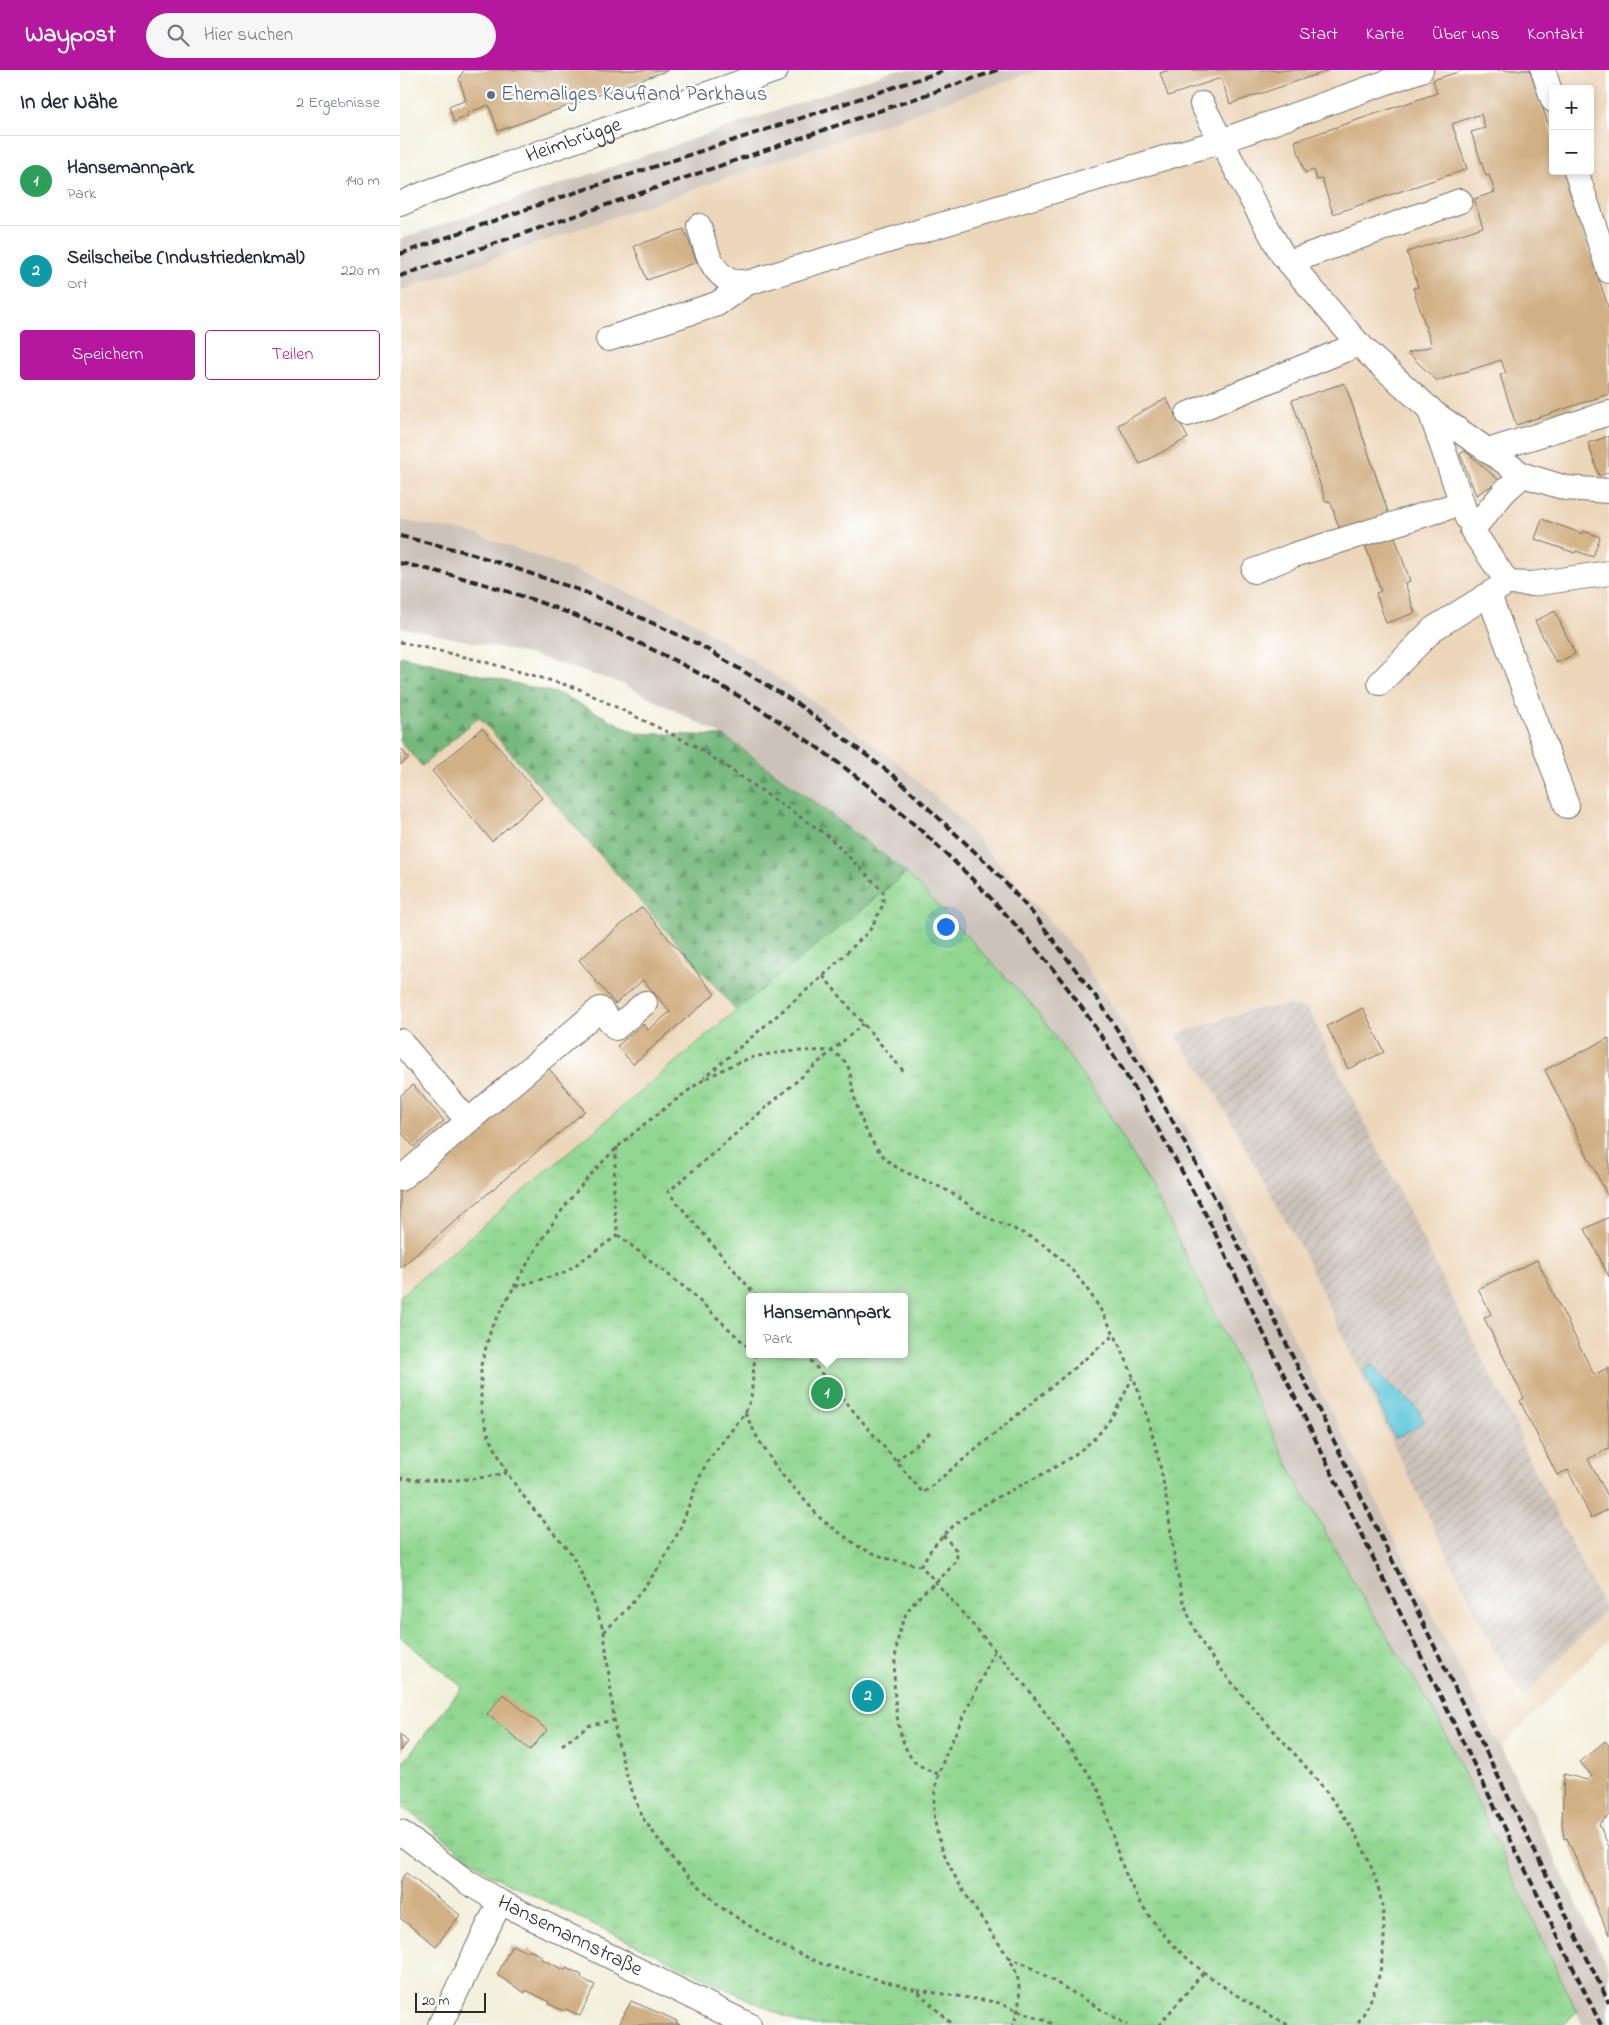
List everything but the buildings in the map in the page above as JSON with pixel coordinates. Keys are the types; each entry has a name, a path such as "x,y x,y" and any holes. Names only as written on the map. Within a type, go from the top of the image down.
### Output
{"street":[{"name":"Heimbrügge","path":"400,204 428,192 776,70"},
{"path":"608,338 717,304 747,283 1221,141 1421,70"},
{"path":"1543,70 1549,88"},
{"path":"1202,104 1282,254 1359,344 1429,408 1523,475 1566,488 1609,491"},
{"path":"1577,175 1609,271"},
{"path":"1289,262 1460,201"},
{"path":"699,226 710,260 719,273 730,281 747,283"},
{"path":"1188,414 1359,344"},
{"path":"1429,408 1472,530 1498,589 1567,806"},
{"path":"1488,451 1609,413"},
{"path":"1472,530 1505,491 1523,475"},
{"path":"1254,571 1294,555 1462,503"},
{"path":"1380,683 1433,629 1498,589 1609,572"},
{"path":"400,1178 600,1009 616,1028 646,1002"},
{"path":"400,1041 468,1121"},
{"name":"Hansemannstraße","path":"400,1832 467,1882 500,1902 749,2025"},
{"path":"440,2025 500,1902"}],"path":[{"path":"400,642 478,660 577,688 696,746 828,836 883,891 883,905 870,930 823,976 700,1082 659,1112 617,1147 564,1208 536,1246 492,1326 481,1365 481,1409 489,1436 507,1474 530,1505 571,1553 590,1591 604,1632 616,1735 627,1776 642,1817 675,1862 719,1906 776,1943 822,1964 916,1990 996,2002 1056,2025"},
{"path":"823,976 905,1073"},
{"path":"753,1293 668,1192 863,1024"},
{"path":"700,1082 732,1065 758,1056 804,1050 832,1051 848,1065 861,1121 868,1135 888,1160 912,1177 942,1188 1002,1225 1037,1241 1065,1261 1091,1294 1114,1335 1150,1424 1166,1494 1179,1579 1185,1605 1194,1628 1227,1676 1248,1702 1299,1757 1330,1798 1365,1853 1377,1878 1385,1916 1384,1956 1374,1991 1364,2014 1356,2025"},
{"path":"617,1147 613,1187 618,1235 689,1291 746,1345"},
{"path":"514,1287 564,1273 618,1235"},
{"path":"808,1358 923,1494 1114,1335"},
{"path":"604,1632 627,1609 660,1566 680,1529 707,1462 745,1413 751,1398 755,1358"},
{"path":"921,1566 926,1556 943,1535 965,1517 1090,1444 1115,1413 1132,1377"},
{"path":"745,1413 758,1440 778,1470 821,1519 845,1538 872,1554 921,1566 1028,1690 1093,1780 1100,1793 1129,1882 1146,1913 1170,1943 1203,1973 1241,1999 1288,2025"},
{"path":"896,1461 932,1431"},
{"path":"400,1478 464,1481 507,1474"},
{"path":"938,1774 918,1764 907,1749 899,1722 895,1676 897,1649 905,1616 917,1599 957,1558 956,1550 943,1535"},
{"path":"994,1651 938,1774 934,1810 944,1850 966,1895 1008,1956 1018,1980 1019,2010 1014,2025"},
{"path":"562,1745 590,1725 615,1720"},
{"path":"1008,1956 1025,1964 1127,2025"},
{"path":"1159,2025 1203,1973"},
{"path":"916,1990 953,2025"}],"shaded area":[{"path":"895,70 1039,70 400,291 400,239"},
{"path":"1039,70 1609,70 1609,1639 1501,1747 1418,1586 1352,1450 1320,1391 1226,1198 1159,1078 1079,955 963,822 828,711 686,617 582,573 473,533 400,520 400,291"},
{"path":"400,520 473,533 582,573 686,617 828,711 898,763 963,822 1079,955 1159,1078 1226,1198 1320,1391 1352,1450 1418,1586 1501,1748 1609,1970 1609,2025 1582,2025 1436,1714 1361,1594 1301,1490 1157,1197 1108,1112 1033,1006 907,873 724,736 623,684 533,655 400,627"},
{"path":"479,717 736,1010 400,1296 400,741 422,766"},
{"path":"1290,1005 1308,1009 1521,1436 1521,1443 1605,1610 1523,1697 1496,1653 1400,1458 1308,1262 1210,1083 1175,1035 1248,1011"}],"green space":[{"path":"400,656 560,694 636,733 724,736 907,873 736,1010 479,717 422,766 400,741"},
{"path":"907,873 1033,1006 1108,1112 1157,1197 1301,1490 1361,1594 1436,1714 1577,2013 1563,2025 802,2025 489,1874 400,1804 400,1766 462,1687 400,1637 400,1296 736,1010"}],"water":[{"path":"1371,1364 1386,1381 1413,1404 1420,1412 1424,1422 1397,1438 1394,1437 1364,1371"}],"railway":[{"path":"400,254 541,204 946,70"},
{"path":"400,276 998,70"},
{"path":"400,536 470,553 585,592 698,644 798,704 894,776 992,868 1036,917 1099,1001 1155,1089 1218,1204 1609,2003"},
{"path":"400,563 492,587 581,618 667,656 748,702 827,754 900,812 970,877 1034,946 1083,1009 1105,1042 1147,1109 1205,1213 1601,2025"}],"place":[{"name":"Ehemaliges Kaufland Parkhaus","path":"491,95"},
{"name":"Hansemannpark","path":"827,1393"},
{"name":"Seilscheibe (Industriedenkmal)","path":"868,1696"}]}
